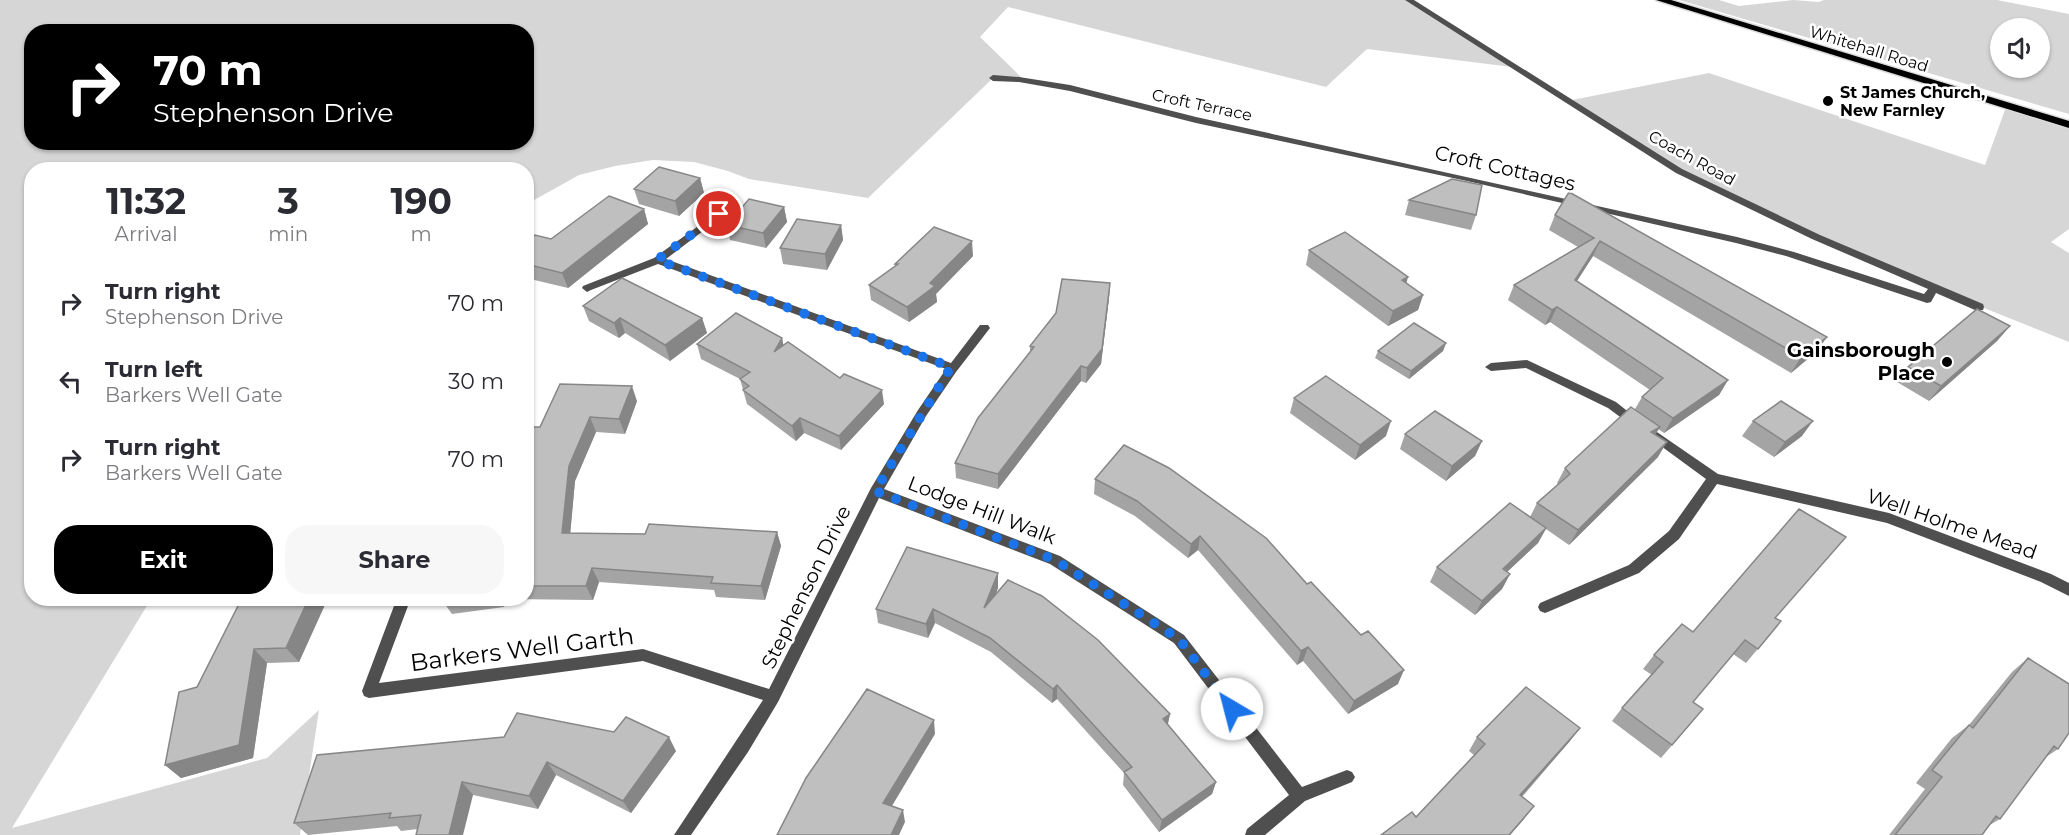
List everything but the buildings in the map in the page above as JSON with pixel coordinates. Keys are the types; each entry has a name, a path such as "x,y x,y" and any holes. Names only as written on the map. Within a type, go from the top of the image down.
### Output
{"main road":[{"name":"Whitehall Road","path":"1661,0 2069,125"}],"street":[{"name":"Coach Road","path":"1409,0 1679,171 1816,237 1979,306"},
{"name":"Croft Terrace","path":"993,78 1022,78 1184,118 1405,164"},
{"name":"Croft Cottages","path":"1405,164 1737,240 1790,254 1927,299 1934,288"},
{"path":"587,288 657,260 719,214"},
{"path":"657,260 951,367"},
{"name":"Stephenson Drive","path":"682,835 773,697 875,491 951,367 984,327"},
{"name":"Well Holme Mead","path":"1491,367 1527,364 1612,405 1714,478 1889,518 2046,578 2069,590"},
{"path":"1545,607 1634,568 1674,535 1714,478"},
{"name":"Lodge Hill Walk","path":"875,491 1055,560 1179,639 1299,796"},
{"name":"Barkers Well Garth","path":"401,606 369,690 643,655 773,697"},
{"path":"1253,835 1299,796 1347,777"}],"shaded area":[{"path":"0,0 1409,0 1512,67 1367,49 1326,87 1008,7 980,37 1022,78 993,78 868,198 749,179 694,162 653,160 579,175 534,200 534,162 24,162 24,606 147,606 12,828 267,758 319,710 300,835 0,835"},
{"path":"1679,0 1719,0 1739,6 1793,0 1819,2 1824,0 1997,0 2069,14 2069,114"},
{"path":"1709,73 1985,165 2006,107 2069,125 2069,229 2051,242 2069,253 2069,342 1934,288 1679,171 1567,101"}],"place":[{"name":"St James Church, New Farnley","path":"1828,101"},
{"name":"Gainsborough Place","path":"1947,362"}],"route":[{"path":"719,214 657,260 951,367 875,491 1055,560 1179,639 1232,709"}]}
